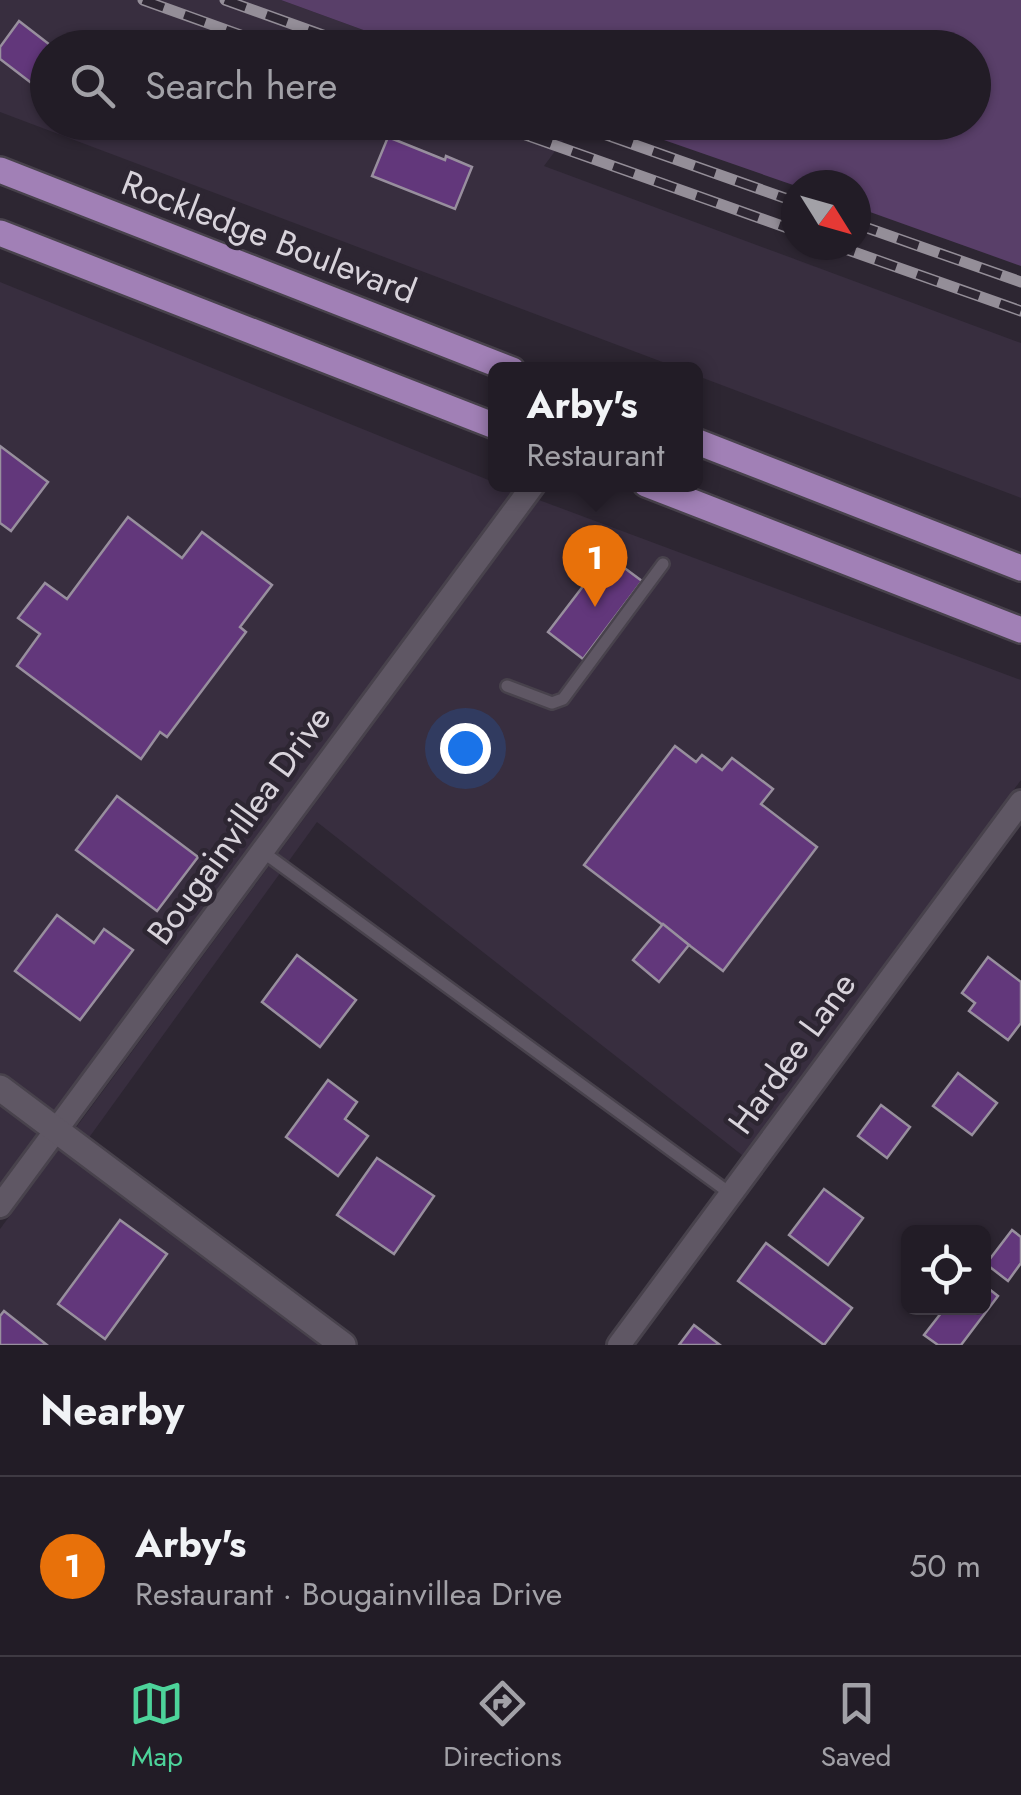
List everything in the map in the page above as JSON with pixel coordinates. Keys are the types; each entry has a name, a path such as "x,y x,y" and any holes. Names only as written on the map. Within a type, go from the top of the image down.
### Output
{"main road":[{"name":"Rockledge Boulevard","path":"7,176 491,362"},
{"path":"0,233 488,423"},
{"path":"703,444 1021,568"},
{"path":"667,492 1021,630"}],"street":[{"name":"Bougainvillea Drive","path":"0,1206 528,492"},
{"name":"Hardee Lane","path":"619,1345 1021,802"},
{"path":"0,1088 343,1345"}],"lane":[{"path":"508,686 552,704 563,700 663,564"},
{"path":"263,852 731,1194"}],"shaded area":[{"path":"0,0 281,0 363,30 30,30 30,123 0,112"},
{"path":"281,0 1021,0 1021,266 871,212 871,170 781,170 781,181 664,140 991,140 991,30 363,30"},
{"path":"74,140 563,140 544,166 781,254 781,260 797,260 1021,343 1021,498 703,378 703,362 662,362"},
{"path":"0,282 488,480 488,492 512,492 53,1113 0,1074"},
{"path":"539,500 1021,680 1021,780 730,1173 742,1155 317,822 88,1139 75,1129"},
{"path":"0,1104 38,1132 0,1184"},
{"path":"60,1148 323,1345 0,1345 0,1229"}],"building":[{"path":"19,21 31,30 30,82 0,59 0,47"},
{"path":"387,140 472,167 455,209 372,176"},
{"path":"0,446 48,482 11,531 0,523"},
{"path":"128,517 182,558 202,532 272,585 240,627 246,632 167,737 160,732 141,759 17,666 40,634 18,618 45,583 67,599"},
{"path":"607,555 642,581 583,659 548,632"},
{"path":"675,746 696,762 702,755 722,770 732,758 773,789 761,804 817,847 723,971 584,865"},
{"path":"117,796 198,857 157,911 76,850"},
{"path":"57,915 94,943 104,929 133,950 80,1020 15,971"},
{"path":"663,924 689,945 659,982 633,960"},
{"path":"297,955 356,1000 320,1047 262,1002"},
{"path":"988,957 1021,982 1021,1023 1008,1040 969,1011 975,1003 962,993"},
{"path":"958,1073 997,1103 972,1135 933,1106"},
{"path":"328,1080 357,1102 345,1119 368,1136 338,1176 286,1137"},
{"path":"881,1105 910,1127 887,1158 858,1136"},
{"path":"377,1158 434,1196 394,1254 337,1215"},
{"path":"824,1189 863,1218 828,1265 789,1235"},
{"path":"120,1220 167,1254 105,1339 58,1304"},
{"path":"1012,1230 1021,1237 1021,1263 1008,1281 991,1268 991,1257"},
{"path":"766,1243 852,1308 824,1345 738,1281"},
{"path":"4,1311 47,1345 0,1345 0,1316"},
{"path":"940,1315 984,1315 961,1345 938,1345 924,1335"},
{"path":"694,1325 720,1345 679,1345"}],"railway":[{"path":"143,0 227,30"},
{"path":"225,0 309,30"},
{"path":"540,140 781,226"},
{"path":"621,140 781,197"},
{"path":"871,229 1021,282"},
{"path":"871,258 1021,311"}],"place":[{"name":"Arby's","path":"595,607"}]}
